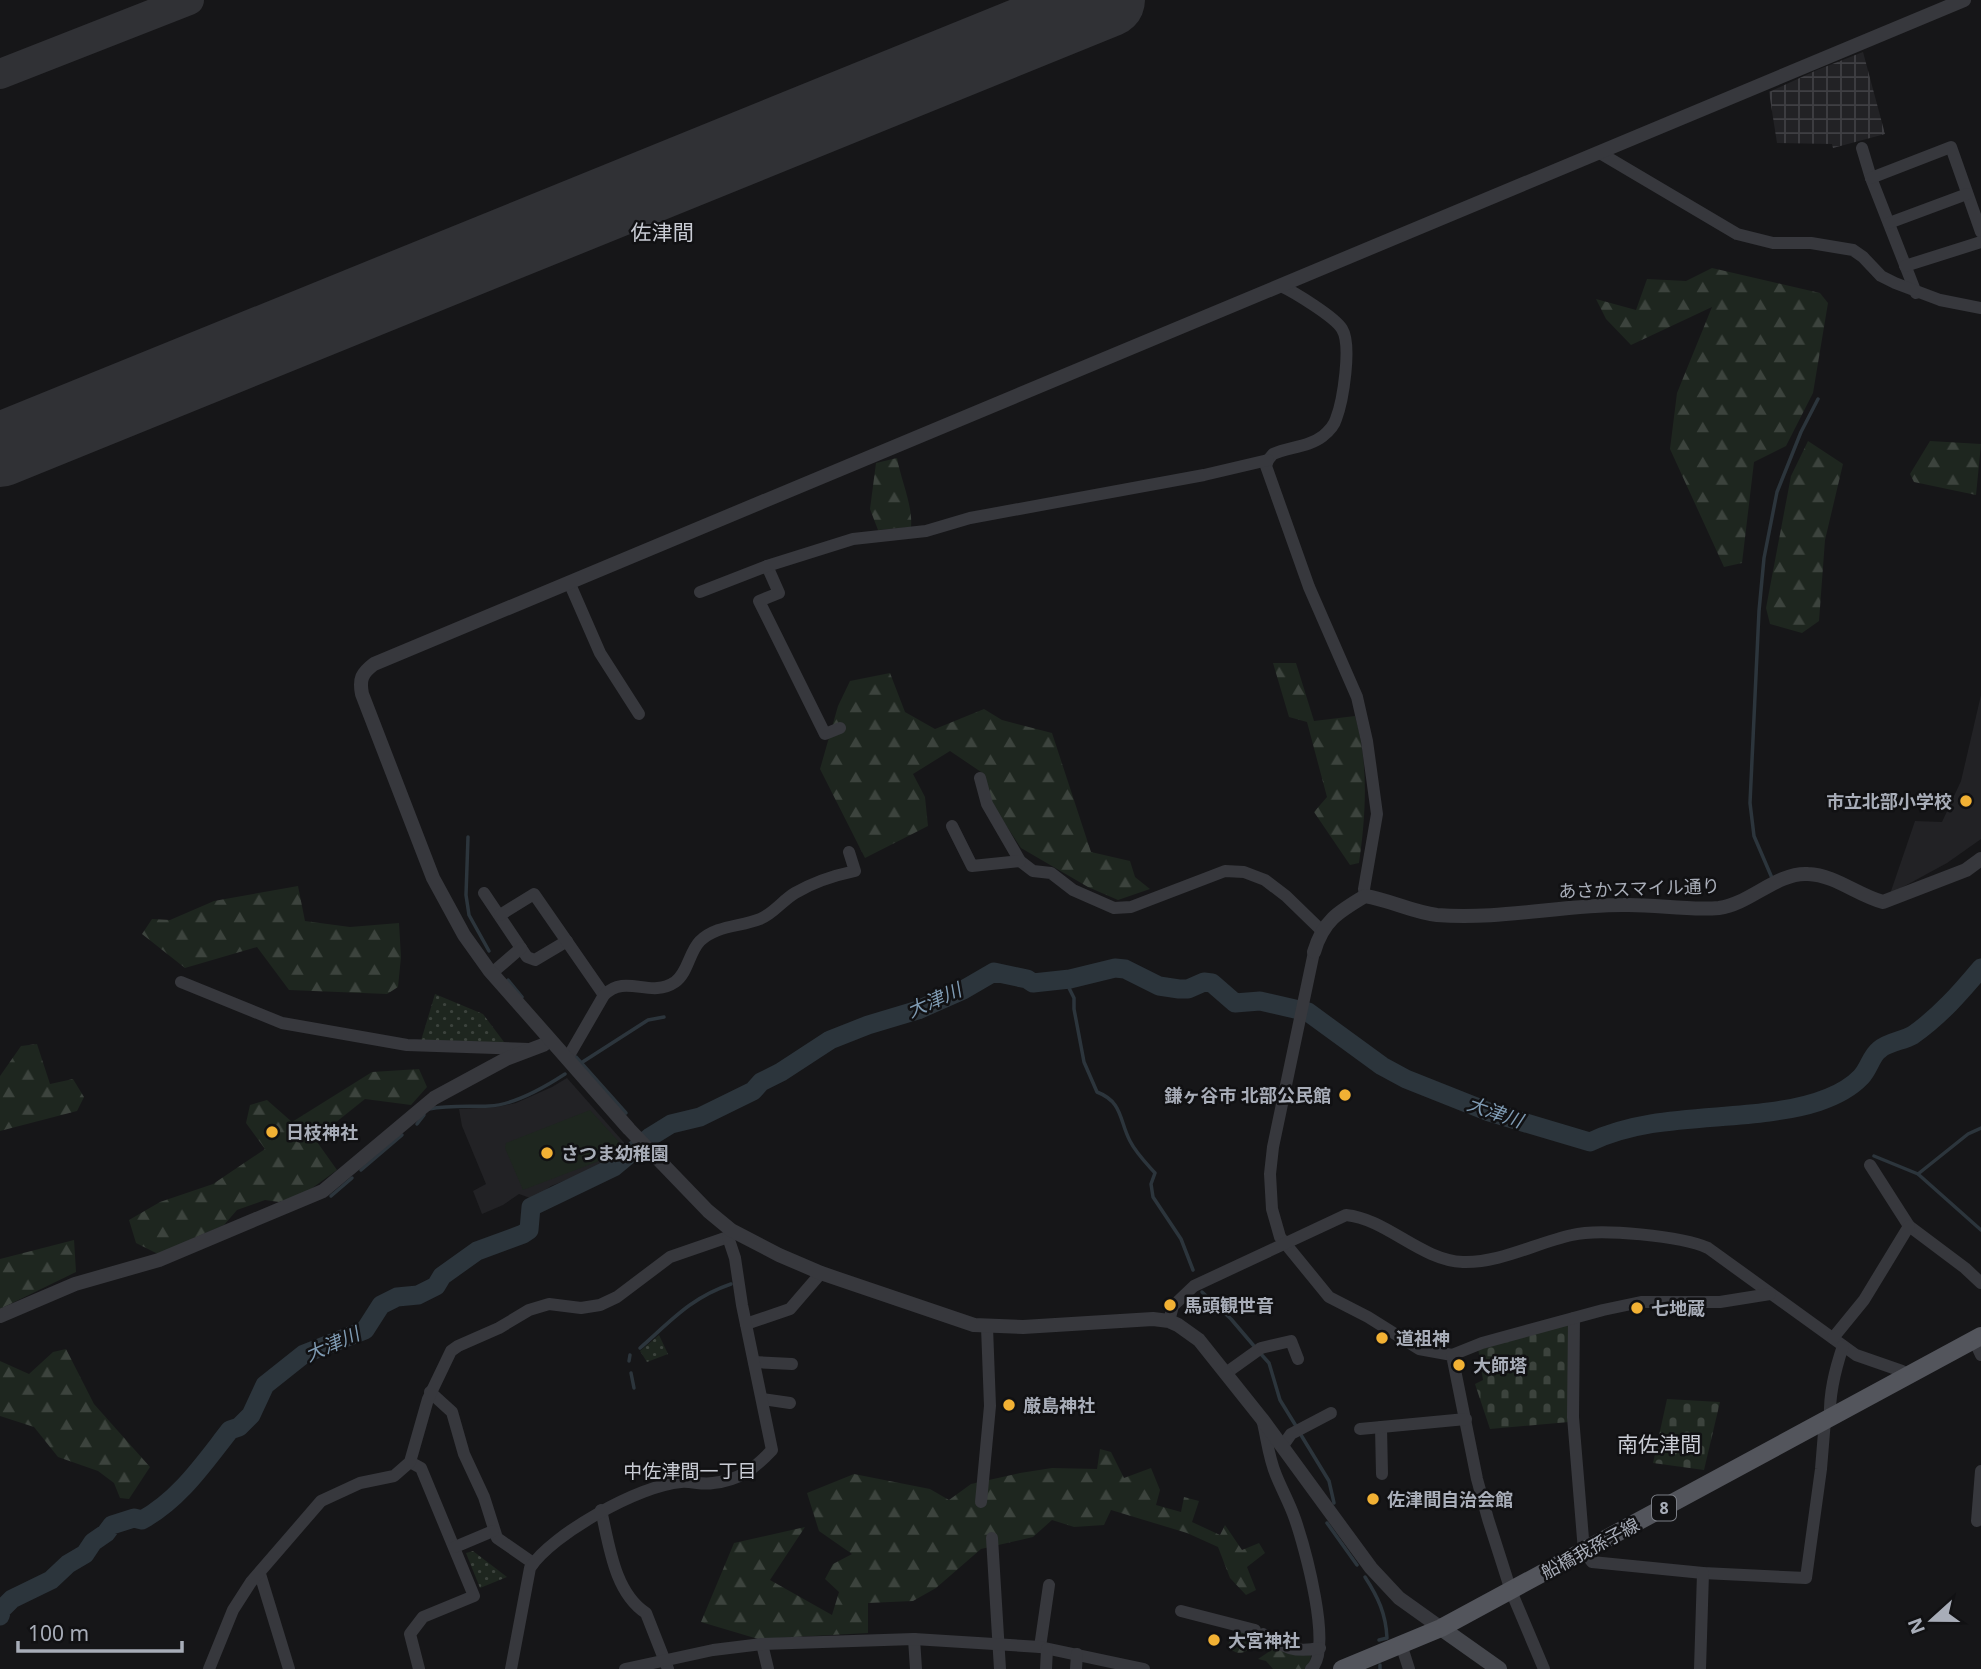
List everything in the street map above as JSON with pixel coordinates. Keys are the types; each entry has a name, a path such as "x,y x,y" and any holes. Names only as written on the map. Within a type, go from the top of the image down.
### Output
{"main road":[{"name":"船橋我孫子線","path":"1344,1669 1441,1628 1906,1377 1979,1344"},
{"path":"1441,1628 1494,1667"}],"street":[{"path":"1441,1628 1399,1598 1371,1568 1226,1373 1199,1340 1169,1321 1153,1319 987,1327 928,1311 821,1273 729,1233 629,1129 550,1040 492,973 464,934 433,878 362,694 360,681 363,672 374,664 1964,0"},
{"path":"1871,178 1951,147 1981,232"},
{"path":"1862,148 1916,293"},
{"path":"1600,153 1737,234 1773,243 1811,243 1853,250 1881,276 1916,293 1981,308"},
{"path":"1889,223 1968,194"},
{"path":"1905,266 1981,242"},
{"path":"1281,286 1300,294 1342,329 1346,340 1346,363 1336,422 1320,439 1273,454 1266,466 1309,587 1360,706 1377,814 1365,896 1329,921 1321,930 1314,952 1273,1147 1270,1174 1272,1209 1280,1237 1329,1297 1368,1317 1419,1349 1452,1355 1482,1343 1641,1303 1720,1302 1770,1294"},
{"path":"700,592 767,566 853,539 926,531 970,518 1204,475 1268,460"},
{"path":"767,566 779,593 759,601 825,734 840,728"},
{"path":"569,582 600,653 639,714"},
{"path":"980,778 987,804 1020,861 1033,871 1051,873 1073,890 1114,908 1131,907 1224,871 1244,872 1265,880 1321,930"},
{"path":"952,826 972,866 1020,861"},
{"path":"567,1059 610,988 622,984 638,988 659,988 675,982 699,942 709,935 730,925 761,919 795,893 855,871 849,852"},
{"name":"あさかスマイル通り","path":"1365,896 1441,915 1620,905 1721,908 1781,881 1807,873 1833,880 1882,902 1966,870 1981,859"},
{"path":"484,893 527,957 535,960 567,942"},
{"path":"500,915 534,894 604,995"},
{"path":"492,973 521,947"},
{"path":"181,982 282,1023 407,1045 533,1049"},
{"path":"0,1316 75,1283 159,1260 323,1191 434,1098 506,1059 550,1040"},
{"path":"1870,1165 1909,1226 1981,1283"},
{"path":"1169,1321 1173,1306 1198,1283 1346,1215 1369,1220 1429,1252 1464,1262 1493,1259 1580,1233 1666,1237 1694,1242 1708,1248 1838,1342 1867,1360 1902,1371 1906,1377"},
{"path":"1574,1318 1573,1417 1584,1551 1592,1562 1703,1573 1806,1578 1838,1342 1909,1226"},
{"path":"512,1669 530,1568 537,1557 601,1510 650,1490 680,1482 713,1483 731,1479 752,1470 777,1452 762,1399 729,1233"},
{"path":"209,1669 233,1610 251,1582 321,1501 360,1483 394,1476 411,1462 430,1392 451,1352 458,1346 499,1328 528,1310 549,1304 581,1308 600,1305 617,1297 670,1257 729,1233"},
{"path":"746,1324 790,1309 821,1273"},
{"path":"981,1502 990,1406 987,1327"},
{"path":"1226,1373 1257,1350 1291,1341 1298,1360"},
{"path":"1452,1355 1477,1479 1511,1591 1544,1669"},
{"path":"754,1362 792,1364"},
{"path":"430,1392 452,1412 464,1454 484,1497 496,1538 533,1563"},
{"path":"762,1399 790,1403"},
{"path":"1282,1447 1291,1434 1331,1413"},
{"path":"1262,1419 1276,1475 1302,1542 1320,1625 1320,1648 1316,1665 1311,1669"},
{"path":"1360,1429 1466,1419"},
{"path":"1381,1427 1382,1474"},
{"path":"411,1462 421,1468 474,1596 423,1616 416,1625 410,1634 419,1669"},
{"path":"1977,1521 1981,1471"},
{"path":"601,1510 617,1573 633,1600 646,1613 666,1665"},
{"path":"455,1547 493,1531"},
{"path":"992,1538 1000,1669"},
{"path":"1700,1669 1703,1573"},
{"path":"260,1574 289,1669"},
{"path":"1046,1669 1044,1648 1049,1585"},
{"path":"1181,1611 1259,1632 1284,1648 1298,1651 1320,1648"},
{"path":"625,1669 666,1665 713,1650 762,1644 914,1639 1044,1648 1144,1669"},
{"path":"914,1639 916,1669"},
{"path":"762,1644 768,1669"},
{"path":"1401,1644 1409,1669"},
{"path":"1076,1669 1077,1654"}],"shaded area":[{"path":"1863,52 1885,134 1833,148 1832,144 1777,143 1769,92"},
{"name":"市立北部小学校","path":"1981,695 1981,839 1947,863 1890,894 1915,821 1942,822 1961,781"},
{"name":"さつま幼稚園","path":"567,1078 627,1146 616,1160 551,1186 533,1199 519,1194 482,1214 473,1191 486,1184 462,1126 459,1109 516,1103"}],"green space":[{"path":"1712,268 1820,293 1828,303 1813,393 1786,446 1754,462 1742,563 1724,567 1670,449 1677,393 1712,307 1631,345 1606,319 1596,299 1636,310 1647,279 1686,281"},
{"path":"1808,441 1843,464 1825,540 1819,621 1802,633 1770,624 1766,608 1791,476"},
{"path":"1930,441 1981,444 1976,495 1914,482 1910,474"},
{"path":"897,458 909,502 911,527 878,530 870,509 876,463"},
{"path":"1273,663 1296,663 1314,721 1355,716 1363,752 1365,789 1359,863 1350,865 1314,812 1327,797 1307,722 1289,717"},
{"path":"890,673 905,712 935,729 984,709 1002,720 1052,733 1091,852 1130,861 1135,877 1150,889 1118,900 1088,887 1021,848 992,804 984,774 950,751 913,774 925,797 928,826 865,858 820,769 838,706 850,681"},
{"path":"298,886 305,921 350,927 399,923 401,957 398,987 387,994 289,990 257,947 185,968 142,934 152,919 170,920 214,901"},
{"path":"435,994 483,1014 507,1046 420,1044"},
{"path":"37,1044 50,1084 73,1079 84,1097 77,1111 0,1131 0,1076 21,1046"},
{"path":"419,1069 427,1087 411,1105 365,1099 315,1139 337,1170 304,1194 279,1202 265,1200 237,1210 224,1225 158,1254 136,1243 129,1220 160,1202 213,1184 265,1149 246,1123 250,1105 267,1100 292,1122 372,1072"},
{"path":"590,1110 622,1145 612,1156 523,1190 505,1148 506,1143"},
{"path":"74,1240 76,1272 0,1309 0,1259"},
{"path":"1570,1324 1569,1422 1490,1429 1475,1384 1483,1380 1478,1348"},
{"path":"659,1335 668,1354 647,1362 640,1351"},
{"path":"66,1349 94,1404 150,1467 129,1499 120,1498 114,1483 98,1471 58,1457 34,1427 0,1416 0,1361 29,1374 53,1352"},
{"path":"1667,1399 1720,1402 1704,1470 1653,1463"},
{"path":"1100,1449 1111,1452 1124,1478 1151,1468 1160,1490 1156,1505 1181,1512 1184,1497 1199,1501 1192,1522 1220,1535 1225,1525 1242,1550 1259,1543 1265,1553 1247,1567 1256,1590 1246,1595 1230,1578 1218,1547 1187,1533 1111,1510 1104,1525 1074,1527 1052,1520 1033,1537 981,1549 936,1588 913,1601 868,1603 868,1633 758,1639 701,1622 734,1543 805,1527 770,1580 832,1615 839,1592 825,1579 833,1564 852,1554 819,1531 807,1493 854,1474 930,1489 949,1500 971,1484 1020,1473 1052,1468 1097,1469"},
{"path":"473,1551 507,1577 480,1588 466,1553"},
{"path":"1239,1630 1290,1653 1311,1655 1310,1666 1305,1669 1273,1669 1266,1661 1258,1659 1270,1651 1266,1646 1241,1653 1235,1652 1227,1647 1232,1636"}],"waterway":[{"path":"1772,878 1754,836 1750,803 1764,558 1777,492 1801,432 1818,399"},
{"path":"468,837 466,895 469,915 489,951"},
{"name":"大津川","path":"0,1616 2,1609 12,1599 51,1580 68,1564 85,1554 93,1542 112,1525 134,1518 142,1520 168,1502 230,1430 239,1427 251,1415 265,1385 304,1354 365,1330 381,1305 397,1297 418,1295 436,1286 442,1276 477,1251 523,1234 529,1230 531,1207 614,1167 650,1137 671,1124 700,1117 753,1091 761,1082 830,1040 918,1010 963,990 994,972 1027,979 1033,983 1070,979 1115,968 1125,969 1159,986 1188,989 1204,982 1212,983 1235,1003 1260,1001 1308,1012 1382,1066 1406,1079 1489,1112 1590,1142 1632,1127 1781,1110 1806,1105 1842,1092 1861,1077 1882,1047 1913,1035 1932,1020 1981,968"},
{"path":"1064,978 1074,998 1084,1062 1097,1092 1116,1106 1132,1145 1155,1173 1151,1184 1153,1197 1181,1239 1193,1270"},
{"path":"508,980 522,997"},
{"path":"581,1063 648,1020 664,1017"},
{"path":"576,1057 626,1113"},
{"path":"429,1109 498,1105 538,1090 565,1074"},
{"path":"417,1124 424,1115"},
{"path":"1918,1174 1968,1134 1981,1128"},
{"path":"361,1170 402,1135"},
{"path":"1874,1156 1918,1174 1981,1230"},
{"path":"331,1196 352,1178"},
{"path":"640,1348 692,1303 731,1284"},
{"path":"1202,1292 1231,1319 1254,1346"},
{"path":"1260,1353 1269,1363 1280,1400 1296,1426"},
{"path":"629,1361 630,1355"},
{"path":"631,1373 634,1388"},
{"path":"1301,1435 1329,1481 1334,1503"},
{"path":"1327,1523 1357,1565"},
{"path":"1365,1577 1385,1621 1387,1638 1379,1640"}],"taxiway":[{"path":"0,74 189,0"},
{"path":"1037,0 1046,25"}],"runway":[{"path":"0,450 1108,0"}],"place":[{"name":"市立北部小学校","path":"1966,801"},
{"name":"鎌ヶ谷市 北部公民館","path":"1345,1095"},
{"name":"日枝神社","path":"272,1132"},
{"name":"さつま幼稚園","path":"547,1153"},
{"name":"馬頭観世音","path":"1170,1305"},
{"name":"七地蔵","path":"1637,1308"},
{"name":"道祖神","path":"1382,1338"},
{"name":"大師塔","path":"1459,1365"},
{"name":"厳島神社","path":"1009,1405"},
{"name":"佐津間自治会館","path":"1373,1499"},
{"name":"大宮神社","path":"1214,1640"}],"district":[{"name":"佐津間","path":"662,232"},
{"name":"南佐津間","path":"1659,1444"},
{"name":"中佐津間一丁目","path":"690,1471"}]}
